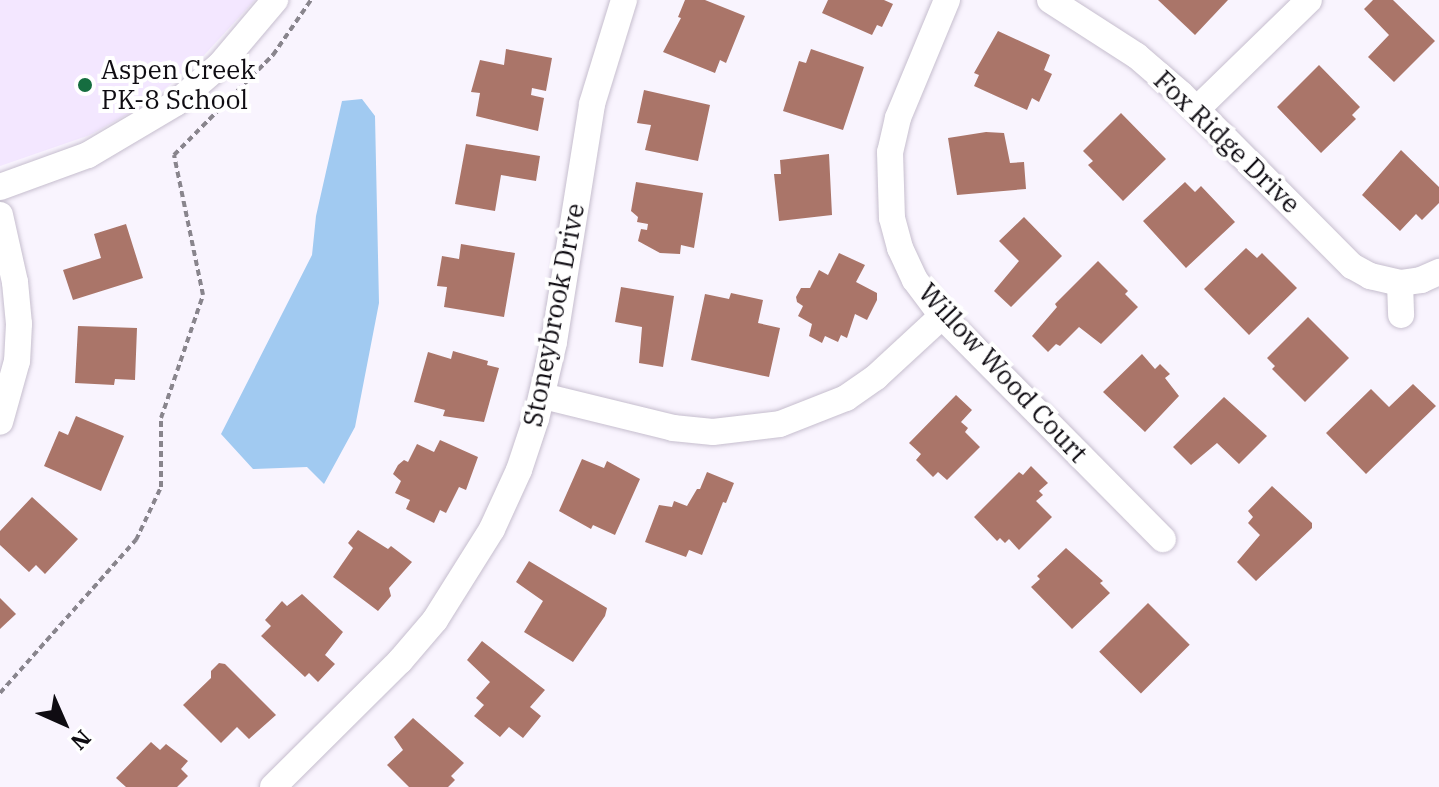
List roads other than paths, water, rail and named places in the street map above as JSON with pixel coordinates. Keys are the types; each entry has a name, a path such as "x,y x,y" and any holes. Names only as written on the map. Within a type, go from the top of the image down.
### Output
{"street":[{"path":"0,187 88,155 165,110 221,64 275,0"},
{"name":"Stoneybrook Drive","path":"273,787 400,661 465,576 519,470 543,396 592,104 624,0"},
{"name":"Willow Wood Court","path":"947,0 898,118 890,152 888,183 892,218 900,248 915,280 942,316 1163,539"},
{"name":"Fox Ridge Drive","path":"1050,0 1137,56 1197,109 1352,266 1370,276 1400,283"},
{"path":"1197,109 1309,0"},
{"path":"0,215 15,282 19,324 17,361 0,422"},
{"path":"1401,315 1400,283 1421,280 1439,272"},
{"path":"543,396 673,428 713,432 780,424 846,398 894,362 942,316"}],"water":[{"path":"362,99 375,116 379,303 355,427 324,484 307,467 253,469 221,434 312,255 316,216 342,101"}],"place":[{"name":"Aspen Creek PK-8 School","path":"85,85"}]}
